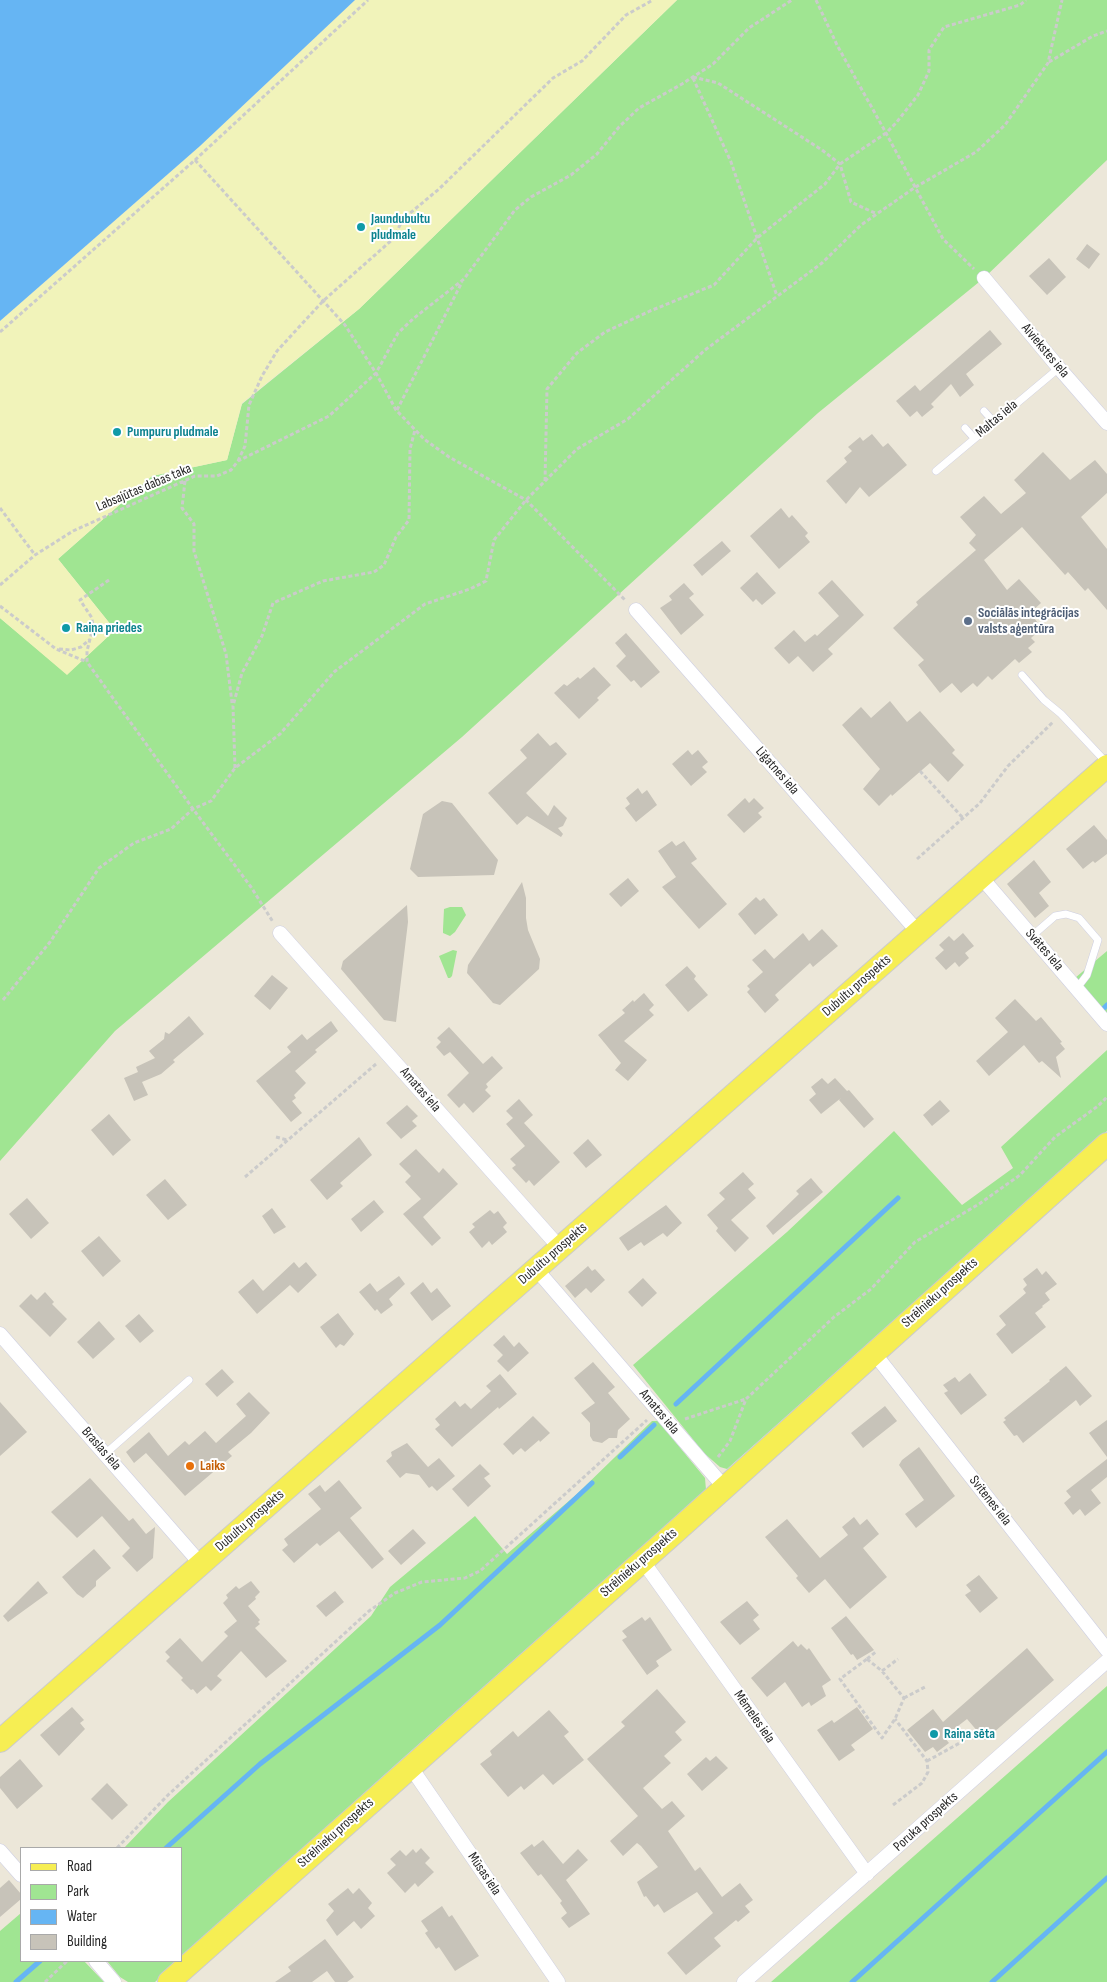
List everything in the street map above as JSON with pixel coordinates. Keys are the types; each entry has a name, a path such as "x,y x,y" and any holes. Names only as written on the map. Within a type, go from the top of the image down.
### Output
{"main road":[{"name":"Dubultu prospekts","path":"0,1741 1107,765"},
{"name":"Strēlnieku prospekts","path":"176,1980 410,1766 1106,1146"}],"street":[{"name":"Aiviekstes iela","path":"984,278 1107,422"},
{"name":"Līgatnes iela","path":"636,610 918,932"},
{"name":"Svētes iela","path":"981,877 1107,1024"},
{"name":"Amatas iela","path":"280,933 560,1248"},
{"name":"Amatas iela","path":"536,1269 724,1487"},
{"name":"Braslas iela","path":"0,1334 201,1564"},
{"name":"Svitenes iela","path":"874,1353 1107,1650"},
{"name":"Mēmeles iela","path":"642,1560 867,1874"},
{"name":"Poruka prospekts","path":"744,1982 1107,1661"},
{"name":"Mūsas iela","path":"410,1766 558,1982"},
{"path":"0,1851 20,1874"},
{"path":"97,1962 114,1982"}],"lane":[{"name":"Maltas iela","path":"936,471 1059,368"},
{"path":"984,411 994,422"},
{"path":"965,428 974,438"},
{"path":"1022,675 1044,700 1061,714 1107,765"},
{"path":"1032,936 1056,916 1066,914 1080,918 1098,940 1086,975 1077,988"},
{"path":"105,1454 188,1380"}],"path":[{"path":"0,332 195,160 368,0"},
{"path":"238,461 246,446 249,405 262,376 277,351 323,301 393,239 404,219 440,189 553,78 582,61 626,15 653,0"},
{"name":"Labsajūtas dabas taka","path":"0,585 35,555 73,531 195,476 217,476 231,470 238,461 329,416 376,373 398,333 464,279 515,210 531,197 571,175 597,154 619,127 639,108 713,64 749,28 792,0"},
{"path":"816,0 837,45 943,240 984,278"},
{"path":"545,481 548,389 577,353 605,332 714,285 757,238 825,184 840,164 886,133 918,95 929,71 930,50 944,26 1020,5 1026,0"},
{"path":"3,1000 50,942 99,868 134,842 171,829 192,809 211,801 235,768 280,734 334,672 426,604 470,589 486,581 494,540 526,500 577,449 628,418 705,350 822,263 861,225 914,188 976,152 1005,125 1048,63 1062,0"},
{"path":"1048,63 1093,36 1107,31"},
{"path":"692,77 718,84 822,150 840,164 851,202 877,214"},
{"path":"692,77 731,162 777,296"},
{"path":"195,160 345,325 376,373 396,410 424,440 449,457 526,500 636,610"},
{"path":"396,410 464,279"},
{"path":"232,706 242,673 262,636 273,603 323,581 374,572 384,565 396,537 409,520 410,449 415,430"},
{"path":"185,480 182,508 194,524 194,550 226,654 232,706 235,768"},
{"path":"0,508 35,555"},
{"path":"108,580 80,600 92,618 93,627 86,651 88,662 192,809 251,887 280,933"},
{"path":"0,606 56,649 88,662"},
{"path":"56,649 71,650 81,647 89,640"},
{"path":"917,859 980,803 1008,766 1061,714"},
{"path":"920,771 963,818"},
{"path":"245,1176 288,1141 388,1053"},
{"path":"669,1424 746,1399 834,1317 872,1289 915,1242 980,1204 1020,1175 1055,1136 1098,1106 1107,1097"},
{"path":"276,1137 288,1141"},
{"path":"705,1466 722,1453 730,1441 746,1399"},
{"path":"118,1847 168,1795 369,1611 396,1593 422,1582 465,1578 480,1570 657,1410"},
{"path":"877,1651 840,1679 882,1738 904,1698 925,1687"},
{"path":"882,1671 898,1658"},
{"path":"867,1659 882,1671 904,1698"},
{"path":"893,1806 922,1783 928,1772 927,1761 894,1719"},
{"path":"927,1761 967,1739"},
{"path":"46,1982 66,1962"}],"green space":[{"path":"677,0 1107,0 1107,160 984,278 818,413 462,737 115,1031 0,1161 0,618 67,674 115,630 58,559 152,476 227,460 242,404 359,309"},
{"path":"462,907 466,915 455,932 450,936 443,933 443,929 444,909"},
{"path":"453,950 457,951 452,976 448,978 439,956"},
{"path":"1107,951 1107,1013 1075,978"},
{"path":"1107,1050 1107,1131 727,1469 720,1467 704,1453 633,1365 787,1232 894,1131 962,1205 1013,1168 1001,1147"},
{"path":"652,1421 658,1421 705,1478 706,1490 182,1957 182,1847 125,1847 168,1802 371,1616 390,1587 475,1516 507,1554 577,1494"},
{"path":"1107,1686 1107,1982 771,1982"},
{"path":"20,1914 20,1962 85,1962 104,1982 0,1982 0,1931"},
{"path":"108,1962 177,1962 155,1982 128,1982 120,1977"}],"sand":[{"path":"355,0 677,0 359,309 242,403 227,460 152,476 58,559 115,630 67,675 0,618 0,321 200,146"}],"water":[{"path":"0,0 355,0 200,146 0,321"}],"building":[{"path":"1087,244 1100,254 1089,269 1076,259"},
{"path":"1049,258 1066,277 1047,295 1029,276"},
{"path":"990,330 1002,344 966,374 974,385 960,397 951,384 931,404 934,407 922,417 917,411 910,417 896,401 915,385 920,391"},
{"path":"872,434 883,447 888,443 907,465 869,497 860,487 846,504 826,481 847,462 844,458 852,451 848,447 860,437 863,441"},
{"path":"1043,452 1070,480 1095,460 1107,474 1107,493 1081,517 1107,549 1107,610 1088,588 1085,591 1068,572 1065,575 1022,527 984,560 1007,590 1019,579 1041,603 1030,613 1042,628 1031,638 1035,642 1028,648 1032,652 1019,663 1015,659 992,680 988,676 977,687 973,683 961,693 952,683 940,693 918,665 924,660 893,628 918,605 916,602 976,550 969,543 976,535 960,517 984,496 1001,514 1026,493 1014,480"},
{"path":"781,508 789,518 792,515 808,533 805,536 810,542 779,569 750,536"},
{"path":"722,541 731,551 702,576 693,565"},
{"path":"757,572 776,593 762,605 756,599 753,602 740,588"},
{"path":"832,580 864,615 828,649 833,654 813,672 798,656 789,664 774,648 794,630 805,642 815,634 817,636 839,616 818,593"},
{"path":"684,583 694,594 689,598 704,615 681,635 660,608 672,600 669,596"},
{"path":"626,633 660,672 641,688 634,680 631,682 616,666 626,656 615,643"},
{"path":"594,667 611,685 597,698 599,700 579,719 554,693 564,684 567,686 578,677 580,679"},
{"path":"890,701 907,722 920,711 955,750 952,753 964,765 948,782 930,763 879,806 863,789 880,769 842,725 861,707 871,718"},
{"path":"538,733 550,746 556,742 567,754 526,793 548,816 554,805 567,818 563,826 558,828 563,834 561,837 527,816 517,825 488,793 527,758 520,750"},
{"path":"688,750 692,755 698,750 708,762 702,767 707,772 691,786 672,764"},
{"path":"638,788 642,794 647,790 657,805 636,822 625,808 630,804 626,798"},
{"path":"745,798 749,803 754,798 764,808 758,813 762,817 744,833 727,815"},
{"path":"442,801 452,803 498,860 494,875 418,877 410,869 423,814"},
{"path":"1094,825 1107,840 1107,854 1083,869 1066,849"},
{"path":"672,841 676,846 684,841 697,859 691,863 727,904 699,929 662,887 676,877 658,851"},
{"path":"1034,860 1051,882 1039,893 1049,906 1035,918 1007,884"},
{"path":"628,878 639,891 621,907 609,894"},
{"path":"522,882 526,898 528,930 540,959 539,969 500,1005 493,1003 467,973 468,965"},
{"path":"756,897 760,901 764,898 778,915 755,935 738,914"},
{"path":"407,905 408,922 396,1022 384,1020 341,969 343,961"},
{"path":"822,929 838,946 813,967 810,963 775,995 779,1000 765,1013 747,992 750,989 747,986 763,972 752,960 765,949 774,959 803,933 809,941"},
{"path":"963,933 974,946 965,953 969,958 959,967 955,962 946,970 935,958 944,950 939,945 949,936 954,941"},
{"path":"687,966 696,976 694,979 708,995 688,1012 665,985"},
{"path":"272,975 288,988 270,1010 254,996"},
{"path":"644,993 654,1005 649,1010 654,1015 624,1041 647,1060 628,1081 615,1070 621,1063 598,1035 625,1013 622,1010"},
{"path":"1015,999 1036,1021 1041,1017 1062,1042 1060,1043 1065,1049 1056,1057 1061,1078 1042,1061 1039,1063 1024,1045 989,1076 976,1061 1008,1032 995,1018"},
{"path":"189,1016 204,1034 173,1060 175,1062 161,1074 142,1082 148,1095 134,1101 124,1078 138,1072 136,1067 155,1058 149,1051 164,1039 165,1032 169,1034"},
{"path":"331,1021 338,1031 315,1050 317,1052 295,1071 306,1083 294,1095 296,1098 292,1101 302,1113 291,1122 256,1081 291,1052 287,1047 302,1034 307,1040"},
{"path":"449,1027 483,1064 492,1056 503,1068 486,1084 488,1087 485,1090 491,1096 473,1113 464,1103 459,1108 447,1095 469,1073 450,1052 444,1056 436,1047 441,1042 437,1038"},
{"path":"822,1078 828,1084 835,1078 847,1091 849,1090 874,1119 864,1128 839,1100 841,1098 821,1114 809,1100 816,1094 811,1087"},
{"path":"519,1099 533,1115 524,1123 560,1162 534,1186 529,1180 526,1183 512,1168 516,1165 510,1159 525,1146 506,1124 513,1118 506,1111"},
{"path":"940,1100 950,1111 932,1126 923,1115"},
{"path":"407,1105 418,1116 412,1121 417,1126 401,1139 386,1123"},
{"path":"109,1114 131,1140 113,1156 91,1130"},
{"path":"359,1137 372,1155 340,1183 343,1186 327,1200 310,1180"},
{"path":"588,1139 602,1155 586,1168 573,1153"},
{"path":"416,1149 439,1173 443,1168 458,1184 423,1217 441,1238 432,1246 403,1214 421,1199 405,1182 411,1176 399,1164"},
{"path":"743,1172 754,1184 748,1189 756,1198 731,1220 749,1238 735,1252 716,1231 718,1228 707,1215 725,1199 719,1193"},
{"path":"811,1178 823,1192 773,1235 766,1226 799,1194 796,1191"},
{"path":"165,1179 187,1205 168,1220 146,1195"},
{"path":"27,1198 49,1223 31,1239 9,1214"},
{"path":"374,1200 384,1212 361,1232 351,1219"},
{"path":"666,1205 682,1223 667,1237 663,1233 644,1246 641,1242 628,1251 619,1238"},
{"path":"272,1208 286,1227 274,1234 262,1216"},
{"path":"490,1210 494,1214 498,1211 507,1223 503,1227 507,1232 492,1245 489,1241 482,1248 469,1232 475,1227 472,1224"},
{"path":"99,1236 121,1261 103,1277 81,1251"},
{"path":"294,1262 299,1268 306,1262 317,1275 298,1293 290,1285 257,1314 238,1292 253,1279 263,1291"},
{"path":"588,1266 592,1271 595,1269 605,1280 591,1293 586,1288 575,1298 565,1286"},
{"path":"1037,1268 1042,1275 1046,1271 1057,1284 1045,1293 1050,1300 1035,1313 1046,1327 1012,1354 996,1334 1006,1325 999,1316 1026,1293 1023,1289 1027,1285 1023,1279"},
{"path":"399,1276 405,1284 389,1299 393,1305 381,1314 377,1309 375,1311 359,1292 370,1283 377,1292"},
{"path":"643,1278 657,1293 642,1307 628,1292"},
{"path":"423,1282 431,1293 437,1288 451,1306 432,1321 410,1293"},
{"path":"45,1292 54,1302 52,1304 67,1319 50,1337 19,1306 31,1294 37,1300"},
{"path":"338,1313 354,1334 344,1346 340,1344 336,1348 320,1327"},
{"path":"139,1314 154,1331 140,1343 125,1326"},
{"path":"99,1321 115,1339 93,1359 77,1342"},
{"path":"504,1335 514,1347 519,1342 529,1353 508,1372 497,1361 503,1355 493,1345"},
{"path":"593,1362 615,1387 608,1393 630,1419 618,1430 617,1438 609,1438 602,1443 593,1441 590,1436 590,1423 581,1413 595,1403 574,1378"},
{"path":"1066,1366 1092,1396 1080,1406 1076,1400 1023,1443 1017,1435 1014,1436 1003,1422 1006,1420 1004,1418"},
{"path":"222,1369 234,1382 217,1397 205,1384"},
{"path":"970,1373 987,1395 961,1415 944,1393 948,1391 943,1385 955,1377 959,1382"},
{"path":"500,1374 517,1394 499,1409 498,1407 452,1447 435,1429 440,1425 435,1419 455,1401 460,1407 465,1403 471,1409 491,1391 486,1386"},
{"path":"249,1392 270,1413 251,1433 228,1452 232,1456 185,1496 146,1453 134,1463 126,1452 149,1432 168,1456 185,1441 189,1445 205,1431 216,1443 246,1416 236,1404"},
{"path":"0,1402 27,1432 0,1456"},
{"path":"885,1406 897,1421 863,1448 851,1433"},
{"path":"533,1416 550,1433 525,1452 521,1448 513,1455 503,1444"},
{"path":"1107,1420 1107,1457 1089,1433"},
{"path":"407,1443 428,1467 439,1458 455,1476 437,1491 432,1486 429,1488 419,1475 406,1473 400,1478 386,1461 392,1456 391,1452"},
{"path":"919,1447 955,1496 916,1528 905,1514 924,1500 899,1465 902,1460"},
{"path":"1107,1459 1107,1477 1091,1490 1101,1503 1085,1516 1080,1509 1073,1515 1064,1503 1071,1497 1066,1491"},
{"path":"480,1464 490,1474 484,1478 491,1486 468,1507 452,1489"},
{"path":"90,1478 129,1521 133,1518 146,1534 155,1527 153,1558 137,1572 122,1556 130,1548 102,1516 77,1538 51,1512"},
{"path":"339,1480 362,1508 350,1518 384,1559 372,1569 339,1531 320,1546 317,1543 294,1563 282,1550 288,1545 284,1539 321,1509 308,1494 320,1485 325,1492"},
{"path":"854,1517 860,1525 867,1519 879,1534 863,1548 887,1577 850,1609 825,1579 809,1593 796,1578 798,1576 765,1537 787,1519 820,1558 848,1535 842,1527"},
{"path":"413,1529 426,1543 401,1565 388,1551"},
{"path":"94,1549 111,1568 96,1581 96,1586 83,1598 62,1577"},
{"path":"979,1575 998,1598 980,1613 965,1595 971,1591 966,1585"},
{"path":"38,1581 48,1593 8,1622 3,1616"},
{"path":"251,1581 260,1592 255,1597 256,1599 248,1606 260,1620 258,1622 260,1624 255,1628 287,1661 266,1678 241,1651 217,1676 222,1680 211,1691 206,1686 197,1694 181,1680 183,1678 166,1661 170,1657 165,1652 180,1638 202,1662 228,1636 224,1632 237,1621 223,1603 228,1598 226,1595 236,1586 239,1589"},
{"path":"335,1591 344,1602 326,1617 316,1606"},
{"path":"747,1601 759,1615 753,1620 760,1629 740,1645 720,1622"},
{"path":"846,1616 874,1650 857,1660 853,1654 851,1655 831,1628"},
{"path":"642,1617 645,1621 650,1617 672,1650 656,1661 659,1666 647,1675 622,1640 627,1637 622,1631"},
{"path":"793,1641 798,1647 801,1644 807,1650 809,1648 831,1680 822,1686 826,1696 811,1706 809,1702 802,1707 785,1682 767,1697 751,1678"},
{"path":"1027,1648 1054,1680 985,1740 967,1719 944,1737 949,1743 937,1752 933,1747 925,1752 907,1730 933,1709 943,1722"},
{"path":"657,1689 686,1722 675,1732 682,1740 664,1756 671,1763 643,1788 662,1809 672,1801 685,1816 668,1831 695,1871 700,1867 722,1897 740,1883 753,1900 745,1906 750,1912 738,1922 736,1920 714,1938 721,1946 686,1975 667,1953 713,1913 697,1892 664,1913 658,1904 654,1907 646,1896 644,1897 637,1882 658,1867 637,1843 623,1856 610,1841 638,1816 587,1759 625,1726 621,1722"},
{"path":"72,1707 84,1720 80,1723 85,1729 59,1756 40,1735"},
{"path":"857,1707 873,1729 851,1745 855,1750 839,1761 817,1730 832,1720 834,1723"},
{"path":"549,1710 569,1732 564,1736 584,1760 553,1785 543,1774 524,1790 521,1786 508,1797 480,1764 492,1755 490,1751 513,1731 518,1737"},
{"path":"716,1756 728,1768 702,1791 687,1774 706,1757 710,1761"},
{"path":"20,1759 43,1786 17,1809 0,1788 0,1777"},
{"path":"107,1783 128,1805 112,1820 91,1799"},
{"path":"543,1840 563,1864 578,1849 588,1860 566,1880 590,1914 569,1928 561,1918 567,1913 560,1903 562,1901 541,1874 538,1876 520,1853 532,1844 534,1847"},
{"path":"421,1848 430,1858 425,1863 434,1872 418,1887 415,1883 405,1893 387,1873 396,1865 390,1859 400,1850 406,1856 413,1849 416,1853"},
{"path":"9,1880 20,1893 20,1900 0,1917 0,1888"},
{"path":"348,1888 353,1894 359,1888 372,1903 368,1908 375,1916 361,1929 354,1921 337,1936 326,1920 334,1911 328,1904"},
{"path":"442,1906 449,1917 452,1915 479,1956 455,1971 439,1947 436,1949 425,1933 428,1931 421,1921"},
{"path":"325,1939 354,1977 347,1982 335,1982 327,1971 312,1982 275,1982 291,1971 288,1967"}],"waterway":[{"path":"1104,1008 1107,1005"},
{"path":"676,1404 898,1198"},
{"path":"620,1457 654,1425"},
{"path":"167,1847 260,1764 440,1625 592,1483"},
{"path":"852,1982 1107,1752"},
{"path":"992,1982 1107,1878"},
{"path":"16,1982 39,1962"}],"place":[{"name":"Jaundubultu pludmale","path":"361,227"},
{"name":"Pumpuru pludmale","path":"117,432"},
{"name":"Sociālās integrācijas valsts aģentūra","path":"968,621"},
{"name":"Raiņa priedes","path":"66,628"},
{"name":"Laiks","path":"190,1466"},
{"name":"Raiņa sēta","path":"934,1734"}]}
